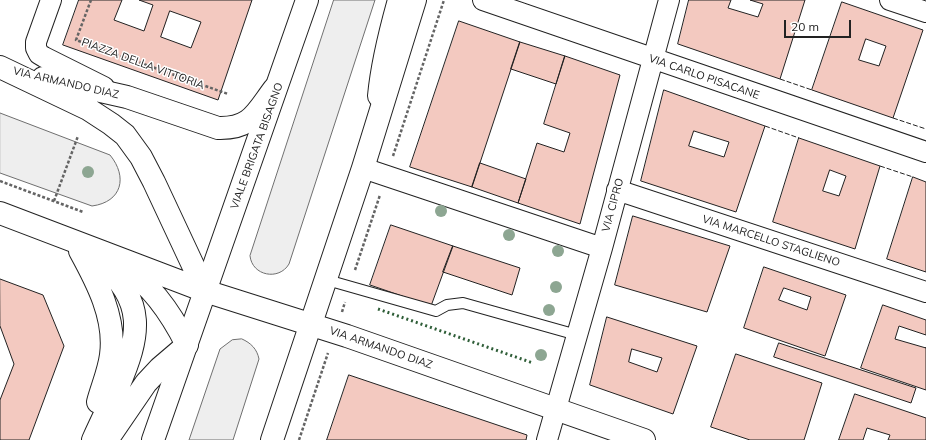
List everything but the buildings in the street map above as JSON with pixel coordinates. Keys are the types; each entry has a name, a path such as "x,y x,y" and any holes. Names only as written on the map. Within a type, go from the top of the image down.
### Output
{"street":[{"name":"VIA ARMANDO DIAZ","path":"51,0 39,33 36,48 39,54 53,63 127,97"},
{"name":"VIALE BRIGATA BISAGNO","path":"153,440 307,0"},
{"path":"377,123 381,76 399,0"},
{"path":"272,440 327,280 415,0"},
{"name":"VIA CARLO PISACANE","path":"483,0 926,152"},
{"path":"890,0 926,12"},
{"name":"VIA CIPRO","path":"547,440 602,248 652,59 664,1"},
{"name":"VIA ARMANDO DIAZ","path":"2,68 127,97 218,128 241,126 250,120 280,80"},
{"name":"VIA ARMANDO DIAZ","path":"2,68 88,109 124,135 141,157 154,182 204,291"},
{"path":"363,168 602,248"},
{"name":"VIA MARCELLO STAGLIENO","path":"617,190 926,292"},
{"name":"VIA ARMANDO DIAZ","path":"0,214 75,241 204,291 276,315 335,332 644,440"},
{"name":"VIA ARMANDO DIAZ","path":"75,241 118,279 131,304 135,318 134,341 128,364 93,440"},
{"path":"75,241 110,259 138,277 167,310 187,344 160,368 146,383 106,440"},
{"path":"75,241 97,284 111,328 111,355 87,440"}],"lane":[{"path":"327,280 436,311 447,305 463,303 577,335"}],"path":[{"name":"PIAZZA DELLA VITTORIA","path":"91,0 76,40 228,94"},
{"path":"300,440 444,0"},
{"path":"54,201 78,136"},
{"path":"0,181 83,212"}],"shaded area":[{"path":"334,0 375,0 289,264 279,273 266,274 256,268 252,263 250,256"},
{"path":"0,113 110,155 116,163 119,172 120,180 116,194 102,204 92,206 0,173"},
{"path":"242,339 253,347 257,352 259,359 233,440 189,440 220,349 232,340"}],"hedge":[{"path":"378,309 533,363"}],"fence":[{"path":"780,79 812,90"},
{"path":"893,118 926,129"},
{"path":"765,126 799,138"},
{"path":"880,166 913,177"}]}
